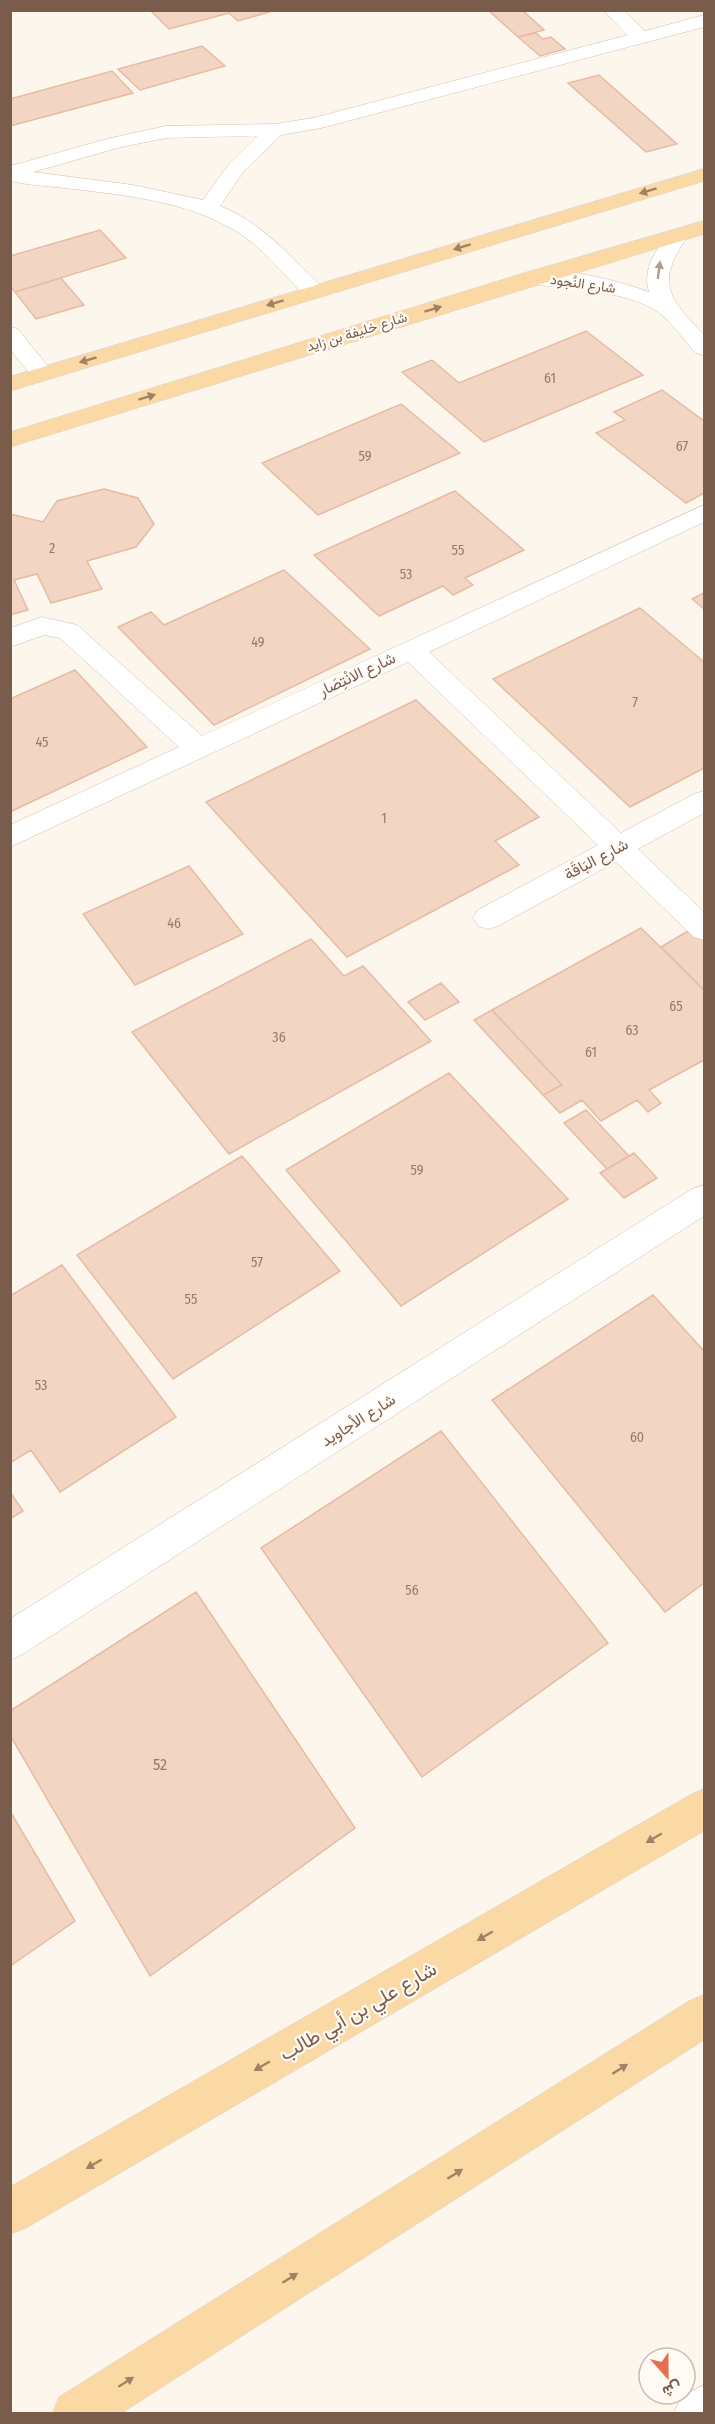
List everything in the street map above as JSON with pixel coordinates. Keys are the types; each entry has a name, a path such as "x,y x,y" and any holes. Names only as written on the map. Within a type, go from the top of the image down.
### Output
{"main road":[{"path":"10,384 705,175"},
{"name":"شارع خليفة بن زايد","path":"10,440 532,278 705,227"},
{"name":"شارع علي بن أبي طالب","path":"10,2212 705,1809"},
{"path":"76,2414 705,2016"}],"street":[{"path":"612,10 642,38"},
{"path":"10,174 117,141 166,132 275,130 314,124 705,21"},
{"path":"208,208 236,168 275,130"},
{"path":"10,174 140,192 208,208 244,226 314,291"},
{"name":"شارع النُجود","path":"677,236 663,252 656,270 658,288 667,308 705,348"},
{"name":"شارع النُجود","path":"532,278 568,279 604,284 638,294 667,308"},
{"path":"10,334 42,374"},
{"name":"شارع الانْتِصَار","path":"10,837 705,513"},
{"path":"10,638 42,626 68,631 199,748"},
{"path":"410,649 705,929"},
{"name":"شارع البَاقَة","path":"488,918 705,801"},
{"name":"شارع الأجاويد","path":"10,1641 705,1199"},
{"path":"698,2414 705,2409"}],"building":[{"path":"150,10 276,10 238,21 229,13 169,29"},
{"path":"488,10 522,10 544,30 518,37"},
{"path":"536,33 543,39 551,37 565,49 540,56 518,37"},
{"path":"202,46 225,66 140,90 118,69"},
{"path":"112,71 133,93 10,126 10,99"},
{"path":"599,75 677,144 646,152 568,83"},
{"path":"100,230 126,258 15,292 10,286 10,256"},
{"path":"61,278 84,305 36,319 15,292"},
{"path":"586,331 643,375 484,442 402,372 432,360 459,383"},
{"path":"662,390 704,421 704,493 686,503 596,433 625,420 614,412"},
{"path":"401,404 460,453 318,515 262,463"},
{"path":"104,489 138,498 154,524 136,547 87,561 102,589 51,603 37,574 14,580 28,610 10,615 10,514 43,522 57,501"},
{"path":"455,491 524,550 465,578 473,585 453,595 443,586 379,616 314,555"},
{"path":"284,570 370,649 214,725 118,627 151,612 164,625"},
{"path":"704,593 704,609 692,599"},
{"path":"640,608 704,662 704,768 630,807 493,679"},
{"path":"75,670 147,747 10,812 10,699"},
{"path":"416,700 539,817 495,841 519,865 347,957 206,802"},
{"path":"189,866 243,934 135,985 83,914"},
{"path":"641,928 704,990 704,1060 649,1090 661,1103 648,1112 637,1100 601,1121 582,1100 560,1113 543,1095 562,1085 492,1010"},
{"path":"693,928 704,940 704,990 661,947"},
{"path":"311,939 344,976 363,966 431,1041 229,1154 132,1032"},
{"path":"441,983 459,1002 425,1020 408,1002"},
{"path":"492,1010 562,1085 543,1095 474,1020"},
{"path":"449,1073 568,1199 401,1306 286,1170"},
{"path":"586,1110 629,1156 607,1169 564,1123"},
{"path":"634,1153 657,1178 624,1198 600,1173"},
{"path":"242,1156 340,1271 173,1379 77,1255"},
{"path":"62,1265 176,1417 60,1492 31,1450 10,1463 10,1296"},
{"path":"653,1295 704,1351 704,1583 665,1612 492,1400"},
{"path":"441,1431 608,1643 422,1777 261,1548"},
{"path":"10,1492 23,1511 10,1519"},
{"path":"196,1592 355,1828 150,1976 10,1735 10,1711"},
{"path":"10,1811 75,1921 10,1966"}]}
